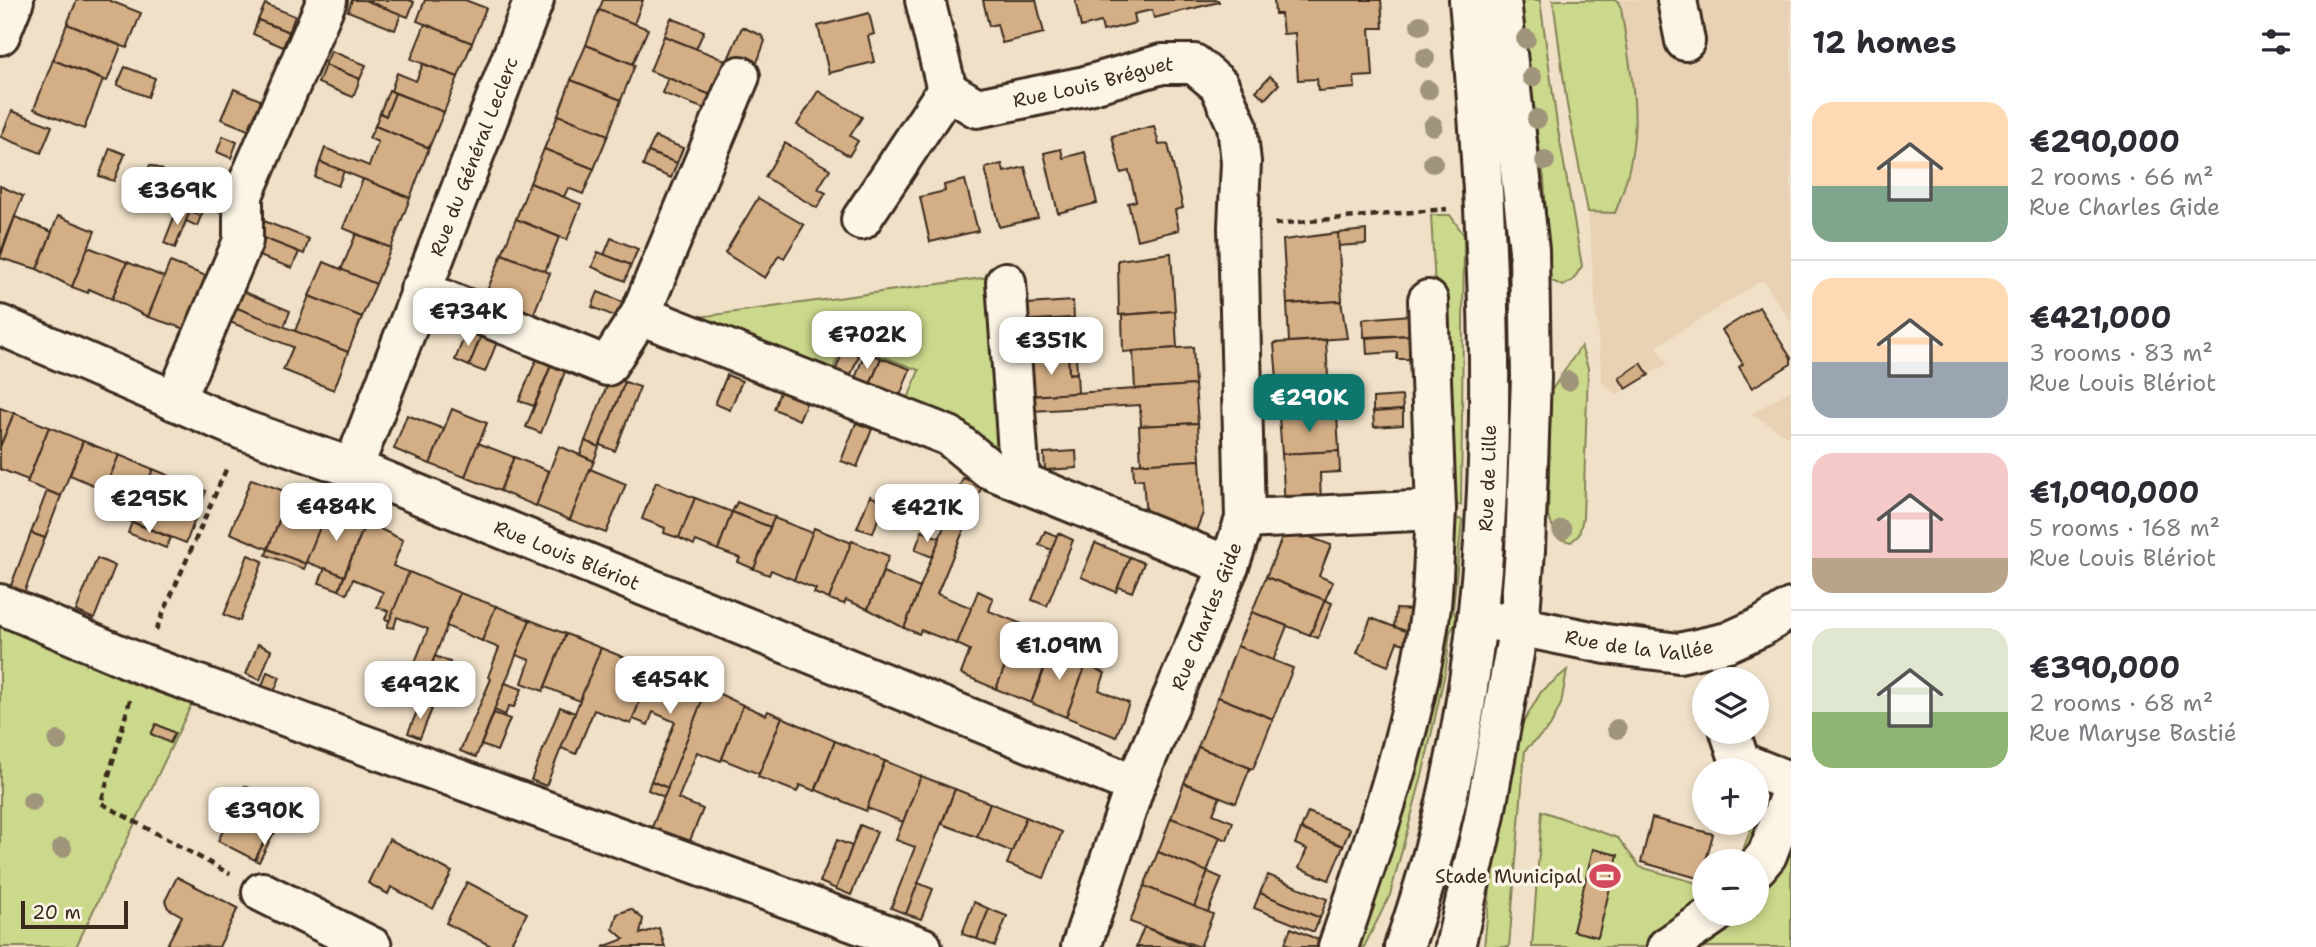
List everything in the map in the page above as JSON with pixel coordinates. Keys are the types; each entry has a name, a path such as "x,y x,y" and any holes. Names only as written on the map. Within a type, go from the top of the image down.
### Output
{"street":[{"path":"0,35 14,0"},
{"path":"175,401 243,241 243,195 327,0"},
{"name":"Rue du Général Leclerc","path":"353,468 534,0"},
{"path":"861,220 947,90 925,0"},
{"name":"Rue de Lille","path":"1404,943 1453,766 1479,618 1489,453 1486,205 1469,0"},
{"path":"1455,947 1484,819 1519,626 1526,537 1531,294 1525,193 1501,0"},
{"path":"1677,0 1685,41"},
{"name":"Rue Louis Bréguet","path":"947,90 977,108 1084,86 1163,64 1194,64 1219,85 1237,125 1241,162 1238,227"},
{"path":"420,290 607,366 640,315 740,76"},
{"name":"Rue Charles Gide","path":"1081,947 1135,785 1229,566 1245,519 1238,227"},
{"path":"1006,282 1020,481"},
{"path":"1338,947 1375,841 1416,684 1431,606 1436,510 1428,300"},
{"path":"640,315 949,436 989,469 1229,566"},
{"name":"Rue Louis Blériot","path":"0,325 243,430 353,468 1135,785"},
{"path":"1245,519 1436,510"},
{"path":"0,604 141,664 922,947"},
{"name":"Rue de la Vallée","path":"1479,618 1651,651 1679,653 1708,664 1791,608"},
{"path":"1734,744 1740,762 1791,782"},
{"path":"1769,850 1791,792"},
{"path":"262,892 372,947"},
{"path":"1667,947 1698,926"}],"path":[{"path":"1238,227 1486,205"}],"shaded area":[{"path":"1555,0 1791,0 1791,322 1763,280 1657,346 1667,364 1649,375 1641,364 1619,377 1626,389 1617,394 1602,383 1588,212"},
{"path":"1791,390 1791,438 1751,414"}],"green space":[{"path":"1518,0 1540,0 1557,124 1582,266 1573,280 1563,286 1550,280 1544,179"},
{"path":"1553,0 1617,0 1621,8 1633,87 1634,135 1625,185 1615,213 1588,212 1567,105"},
{"path":"1431,215 1450,215 1464,235 1461,505 1447,506"},
{"path":"990,277 1004,461 903,412 919,370 844,342 828,382 670,321"},
{"path":"1581,346 1588,368 1583,518 1579,535 1571,542 1559,539 1548,517 1551,391"},
{"path":"1446,515 1462,520 1453,609 1457,621 1450,632 1446,668 1423,772 1390,895 1364,947 1345,947"},
{"path":"0,612 196,695 76,947 0,947"},
{"path":"1567,670 1561,704 1550,727 1525,750 1509,947 1484,947 1491,880 1519,730 1541,692"},
{"name":"Stade Municipal","path":"1769,805 1791,814 1791,947 1532,947 1542,811 1618,838 1640,867 1692,882 1692,926 1769,926 1769,849 1743,849 1749,835 1769,835"}],"building":[{"path":"77,0 108,0 141,13 127,48 67,24"},
{"path":"352,0 365,0 401,14 395,30 348,11"},
{"path":"365,0 409,0 414,2 408,17"},
{"path":"425,0 465,0 486,8 472,43 417,21"},
{"path":"603,0 643,0 634,24 599,10"},
{"path":"983,0 1036,0 1044,33 1002,43 997,24 989,26"},
{"path":"1075,0 1219,2 1154,18 1152,10 1134,14 1136,23 1103,31 1101,22 1081,27"},
{"path":"1274,0 1381,0 1383,28 1370,28 1373,76 1354,77 1355,88 1318,91 1317,79 1298,80 1295,33 1283,34 1281,14 1275,14"},
{"path":"265,4 295,16 289,32 258,20"},
{"path":"599,10 648,29 633,64 586,45"},
{"path":"869,13 874,34 868,36 874,62 829,73 818,26"},
{"path":"671,18 704,31 696,49 664,36"},
{"path":"258,20 289,32 283,47 253,34"},
{"path":"67,24 121,46 107,81 53,60"},
{"path":"425,24 472,43 458,77 411,59"},
{"path":"742,27 761,35 765,41 755,68 729,57"},
{"path":"664,36 725,60 711,95 650,71"},
{"path":"586,45 635,65 621,100 571,80"},
{"path":"331,51 366,65 360,79 325,65"},
{"path":"53,60 103,80 84,129 34,109"},
{"path":"423,64 458,77 444,112 391,91 397,73 416,81"},
{"path":"325,65 360,79 353,97 318,83"},
{"path":"125,67 155,78 148,97 117,85"},
{"path":"1270,76 1279,84 1265,99 1256,91"},
{"path":"668,78 711,95 705,109 662,93"},
{"path":"571,80 621,100 608,135 558,115"},
{"path":"234,89 265,102 253,132 221,119"},
{"path":"389,90 395,93 386,116 380,113"},
{"path":"818,91 862,117 850,136 858,141 849,156 797,125"},
{"path":"395,93 444,112 429,148 375,126 380,113 386,116"},
{"path":"12,111 52,126 41,153 1,137"},
{"path":"558,115 608,135 594,169 544,149"},
{"path":"375,126 429,148 410,198 320,162 325,148 369,166 378,142 369,138"},
{"path":"1154,126 1159,145 1168,144 1183,208 1175,210 1179,230 1137,240 1128,203 1136,201 1129,171 1121,173 1112,136"},
{"path":"223,136 237,142 231,158 217,152"},
{"path":"655,137 683,148 677,163 648,152"},
{"path":"785,143 830,169 818,189 826,193 817,208 765,177"},
{"path":"110,148 125,154 114,181 99,176"},
{"path":"544,149 594,169 583,194 568,188 564,197 530,183"},
{"path":"1061,149 1063,158 1085,152 1097,203 1058,213 1044,153"},
{"path":"648,152 677,163 671,178 643,166"},
{"path":"320,162 344,171 338,186 315,177"},
{"path":"1002,164 1004,172 1025,167 1038,218 999,227 985,168"},
{"path":"150,165 163,170 156,189 142,184"},
{"path":"363,179 410,198 391,248 343,228"},
{"path":"965,180 978,231 930,242 920,197 945,191 944,185"},
{"path":"201,183 232,195 225,214 206,206 201,216 190,211"},
{"path":"530,183 581,204 567,240 516,219"},
{"path":"0,186 23,196 0,254"},
{"path":"758,198 804,225 784,258 779,255 765,278 725,253"},
{"path":"178,207 190,211 175,248 164,243"},
{"path":"190,211 201,216 197,226 186,221"},
{"path":"58,216 95,231 72,287 37,269"},
{"path":"15,217 52,232 37,269 0,258"},
{"path":"516,219 559,237 545,272 502,254"},
{"path":"264,221 309,239 304,254 258,236"},
{"path":"1366,230 1366,244 1338,246 1338,233"},
{"path":"1338,233 1342,301 1287,304 1283,240"},
{"path":"356,234 391,248 376,284 341,270"},
{"path":"258,236 299,252 292,268 248,252"},
{"path":"611,238 638,249 631,265 604,255"},
{"path":"88,247 127,262 112,299 89,289 88,293 72,287"},
{"path":"598,252 631,265 625,281 592,267"},
{"path":"1171,253 1175,311 1119,315 1118,260"},
{"path":"502,254 550,273 530,323 482,303"},
{"path":"127,262 164,277 148,317 112,299"},
{"path":"170,262 209,277 188,330 148,317"},
{"path":"324,262 376,284 362,317 309,296"},
{"path":"235,288 290,311 284,327 227,304"},
{"path":"598,292 630,305 624,320 592,307"},
{"path":"309,296 362,317 348,352 295,331"},
{"path":"1073,301 1074,318 1014,321 1012,305"},
{"path":"1341,301 1347,338 1289,342 1287,304"},
{"path":"227,304 348,352 334,390 283,370 293,347 222,319"},
{"path":"1759,307 1791,358 1791,364 1752,388 1739,367 1743,364 1722,330"},
{"path":"1175,311 1177,348 1123,352 1122,315"},
{"path":"1410,315 1411,335 1364,337 1363,319"},
{"path":"1074,318 1075,333 1028,337 1026,321"},
{"path":"467,330 481,336 469,366 455,360"},
{"path":"1411,335 1413,359 1397,359 1397,352 1367,354 1366,338"},
{"path":"481,336 497,342 485,372 469,366"},
{"path":"1326,340 1328,377 1277,380 1274,343"},
{"path":"1193,347 1195,385 1135,389 1133,351"},
{"path":"844,349 859,355 848,382 833,376"},
{"path":"865,352 881,358 868,390 853,384"},
{"path":"1076,355 1077,373 1069,374 1068,356"},
{"path":"1068,356 1069,374 1077,373 1078,393 1030,396 1028,358"},
{"path":"537,358 551,365 534,406 519,401"},
{"path":"881,358 910,369 898,401 868,390"},
{"path":"552,363 566,369 541,433 526,427"},
{"path":"1641,363 1649,375 1626,389 1619,378"},
{"path":"727,375 742,381 730,410 715,404"},
{"path":"611,376 625,382 599,447 585,441"},
{"path":"1314,378 1317,415 1279,417 1277,380"},
{"path":"625,382 640,387 615,451 600,445"},
{"path":"1195,385 1198,423 1141,426 1140,405 1031,411 1030,396"},
{"path":"781,389 808,399 799,420 774,409"},
{"path":"1402,396 1403,410 1373,412 1373,398"},
{"path":"0,408 14,413 0,447"},
{"path":"452,409 487,423 465,477 430,464"},
{"path":"1403,410 1403,425 1374,427 1373,412"},
{"path":"14,413 49,427 28,480 0,469 0,447"},
{"path":"1337,414 1339,451 1282,454 1279,417"},
{"path":"407,415 444,429 430,464 394,449"},
{"path":"856,423 872,429 857,467 841,461"},
{"path":"1198,423 1200,460 1141,464 1139,426"},
{"path":"49,427 83,441 61,496 27,483"},
{"path":"83,441 119,455 105,490 70,475"},
{"path":"585,441 599,447 594,461 580,455"},
{"path":"478,443 514,457 500,491 465,477"},
{"path":"559,446 594,461 570,520 536,506"},
{"path":"1076,451 1077,468 1045,470 1044,453"},
{"path":"1339,451 1340,472 1320,473 1321,505 1285,508 1282,454"},
{"path":"119,455 153,469 132,522 97,508"},
{"path":"514,457 549,471 536,506 500,491"},
{"path":"1200,460 1203,513 1190,546 1147,529 1143,479 1134,480 1133,464"},
{"path":"153,469 206,491 186,543 132,522"},
{"path":"590,469 626,484 606,533 570,520"},
{"path":"963,478 982,486 937,594 972,608 957,644 921,630 919,634 904,628"},
{"path":"251,479 290,493 268,549 230,533"},
{"path":"656,482 695,498 679,538 664,533 665,528 642,519"},
{"path":"47,491 61,496 45,538 31,533"},
{"path":"290,493 327,510 306,564 268,549"},
{"path":"870,496 884,502 873,533 857,528"},
{"path":"695,498 732,512 718,550 696,541 694,545 679,538"},
{"path":"737,502 775,517 770,527 732,512"},
{"path":"327,510 366,522 344,576 306,562"},
{"path":"732,512 770,527 754,569 738,562 740,558 718,550"},
{"path":"774,518 813,533 794,580 771,570 769,575 754,569"},
{"path":"132,522 171,538 166,548 128,533"},
{"path":"366,522 403,540 393,566 409,572 390,621 385,619 388,611 377,607 383,592 353,579 347,594 339,590"},
{"path":"814,528 852,543 829,599 814,593 816,589 794,580"},
{"path":"1286,528 1331,545 1319,576 1333,582 1325,600 1266,577"},
{"path":"922,531 940,538 932,557 915,550"},
{"path":"1045,531 1057,536 1052,550 1039,545"},
{"path":"31,533 45,538 24,593 10,588"},
{"path":"1058,533 1073,540 1047,606 1032,600"},
{"path":"852,541 889,556 868,609 846,600 844,604 829,599"},
{"path":"1095,543 1130,557 1116,592 1081,577"},
{"path":"268,549 306,564 304,569 266,555"},
{"path":"248,555 263,561 240,621 224,615"},
{"path":"1130,557 1144,563 1132,592 1118,587"},
{"path":"97,558 115,566 94,619 76,611"},
{"path":"325,568 344,576 339,590 319,583"},
{"path":"409,572 460,593 427,676 412,670 428,629 397,617 394,628 387,627"},
{"path":"883,572 920,588 904,628 868,609"},
{"path":"1266,577 1325,600 1310,635 1252,612"},
{"path":"978,591 993,598 989,611 1022,624 996,689 961,674 970,650 957,644"},
{"path":"460,593 496,606 482,641 446,626"},
{"path":"1325,600 1332,603 1318,638 1310,635"},
{"path":"496,606 530,620 476,757 460,751 491,679 488,677 499,648 482,641"},
{"path":"1396,609 1416,610 1413,634 1394,627"},
{"path":"1252,612 1287,626 1273,661 1237,646"},
{"path":"1371,618 1413,634 1411,645 1397,642 1388,666 1357,653"},
{"path":"530,620 566,634 543,691 522,683 530,660 516,655"},
{"path":"566,634 601,648 580,701 545,687"},
{"path":"258,644 271,650 260,680 246,674"},
{"path":"1237,646 1293,668 1273,719 1218,697"},
{"path":"601,648 652,669 631,724 594,710 576,754 561,748"},
{"path":"1053,648 1088,662 1066,717 1031,703"},
{"path":"1010,654 1044,668 1031,703 996,689"},
{"path":"435,656 450,662 442,682 427,676"},
{"path":"1086,665 1105,673 1099,690 1129,703 1116,737 1066,717"},
{"path":"652,669 707,688 668,788 651,781 675,722 653,712 648,725 633,719"},
{"path":"267,672 280,677 272,697 260,692"},
{"path":"505,683 522,689 514,707 509,706 505,715 494,710"},
{"path":"707,688 743,705 721,761 697,752 678,799 703,809 689,843 651,830"},
{"path":"1218,697 1273,719 1253,769 1198,747"},
{"path":"420,704 432,709 420,738 408,733"},
{"path":"743,705 766,715 768,711 782,717 759,774 722,759"},
{"path":"560,707 575,713 546,786 531,780"},
{"path":"494,713 510,719 497,751 481,745"},
{"path":"782,717 835,741 815,791 800,785 797,792 758,777"},
{"path":"156,724 175,733 170,743 151,734"},
{"path":"835,741 885,761 866,811 816,790"},
{"path":"1198,747 1250,768 1236,803 1184,783"},
{"path":"885,761 921,776 903,822 867,808"},
{"path":"921,776 955,789 906,914 891,908 915,847 896,840"},
{"path":"651,781 668,788 664,797 648,790"},
{"path":"1184,783 1220,797 1213,814 1233,822 1227,840 1171,818"},
{"path":"245,786 288,807 274,834 269,832 255,860 218,841"},
{"path":"955,789 990,803 977,837 942,824"},
{"path":"990,803 1026,817 1012,852 977,837"},
{"path":"1308,812 1350,829 1343,846 1301,829"},
{"path":"1026,817 1062,832 1044,878 1007,864"},
{"path":"1171,818 1220,837 1207,872 1158,852"},
{"path":"1652,818 1692,828 1692,835 1713,835 1709,849 1692,849 1692,876 1641,862"},
{"path":"860,825 877,832 851,895 836,889"},
{"path":"1301,829 1343,846 1329,880 1299,868 1307,849 1295,844"},
{"path":"269,832 273,834 259,862 255,860"},
{"path":"389,839 452,872 433,909 391,887 388,894 368,883"},
{"path":"837,840 852,846 836,889 820,882"},
{"path":"1593,849 1618,855 1598,937 1573,931"},
{"path":"1158,852 1208,872 1194,907 1144,886"},
{"path":"1208,872 1222,878 1208,912 1194,907"},
{"path":"1268,875 1327,899 1320,918 1260,893"},
{"path":"177,877 238,908 219,947 167,945 182,916 168,908 165,901"},
{"path":"467,882 527,913 509,947 493,947 446,923"},
{"path":"918,883 933,889 921,919 906,914"},
{"path":"1144,886 1213,914 1200,947 1130,922"},
{"path":"1260,893 1320,918 1314,932 1254,908"},
{"path":"974,902 989,909 977,939 962,934"},
{"path":"631,909 643,919 640,934 659,928 665,947 603,947 624,939 613,929 617,914"},
{"path":"989,909 1007,916 995,946 977,939"},
{"path":"1144,927 1193,947 1136,947"},
{"path":"1291,928 1319,940 1317,947 1294,947 1285,943"}],"place":[{"name":"Stade Municipal","path":"1605,876"}]}
